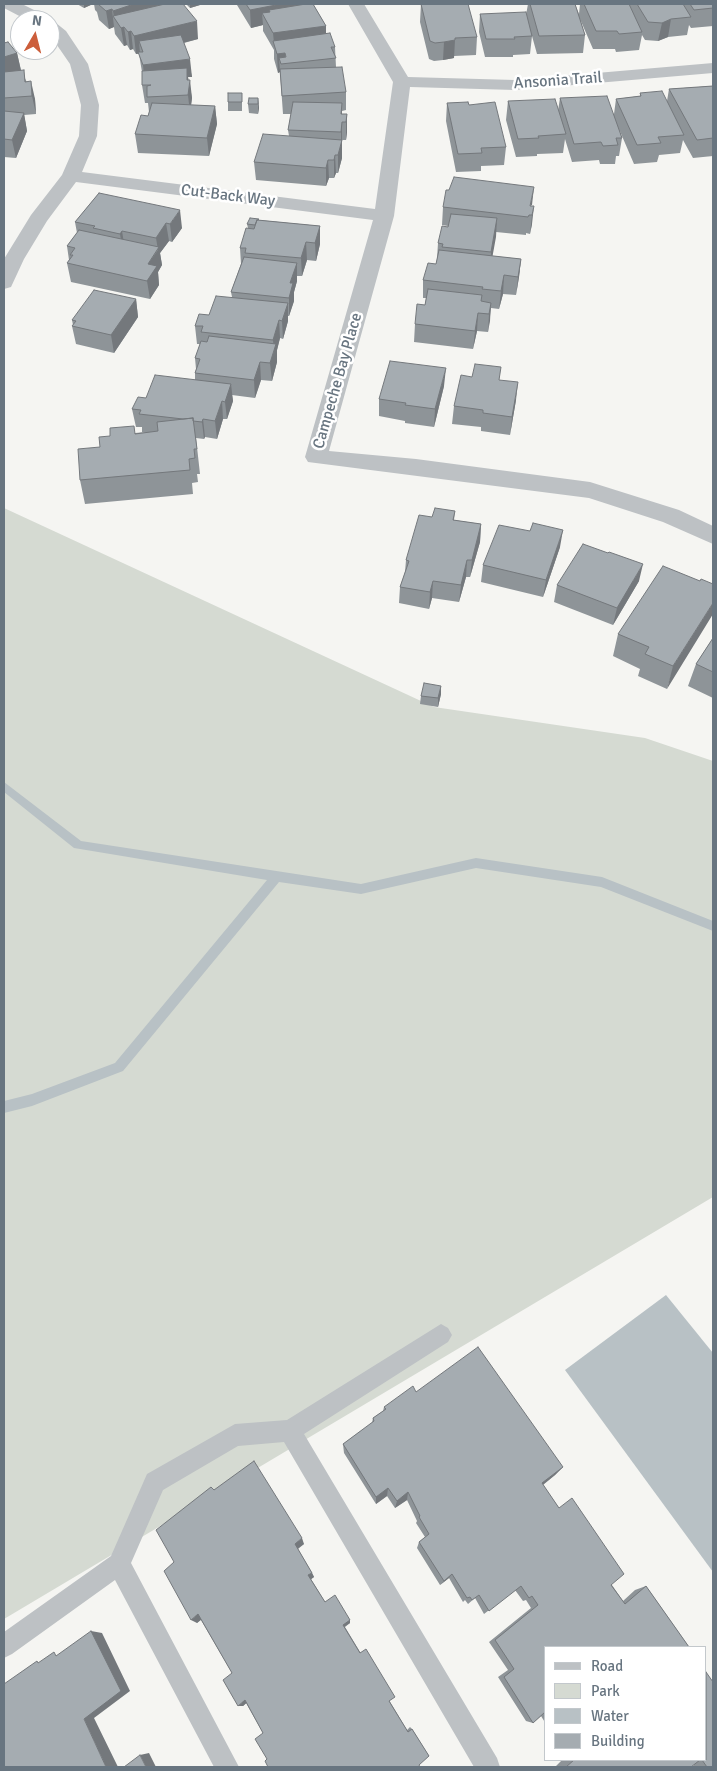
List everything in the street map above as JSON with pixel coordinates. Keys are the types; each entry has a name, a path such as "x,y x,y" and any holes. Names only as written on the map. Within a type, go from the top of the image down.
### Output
{"street":[{"path":"10,4 21,10"},
{"path":"356,4 402,82"},
{"path":"4,283 14,259 38,219 71,176 88,136 90,104 79,64 60,35"},
{"name":"Ansonia Trail","path":"402,82 515,85 713,68"},
{"name":"Campeche Bay Place","path":"402,82 396,140 384,216 316,457 425,468 590,490 671,516 713,536"},
{"name":"Cut-Back Way","path":"71,176 384,216"}],"lane":[{"path":"4,1646 119,1564 155,1482 235,1435 290,1431 441,1335"},
{"path":"290,1431 488,1767"},
{"path":"119,1564 227,1767"}],"green space":[{"path":"4,508 434,707 645,738 713,761 713,1197 4,1619"}],"water":[{"path":"666,1295 713,1353 713,1572 565,1370"}],"building":[{"path":"98,4 134,4 113,11 112,9 106,11"},
{"path":"165,4 183,4 197,21 134,36 131,31 128,32 124,27 121,28 113,16"},
{"path":"246,4 281,4 250,10"},
{"path":"313,4 326,26 273,33 262,13 270,12 269,10"},
{"path":"421,4 468,4 477,37 455,38 455,40 435,43 430,41"},
{"path":"530,4 575,4 585,35 539,36"},
{"path":"584,4 629,4 642,32 619,34 617,31 596,31"},
{"path":"637,4 683,4 691,17 671,19 662,23 648,22"},
{"path":"690,4 713,4 713,8 694,10"},
{"path":"526,12 532,36 514,37 515,39 486,39 480,14"},
{"path":"330,33 335,47 331,47 336,58 281,64 279,58 286,57 285,53 277,54 273,41"},
{"path":"181,35 190,59 143,65 138,52 143,52 139,41"},
{"path":"8,42 10,44 10,55 4,57 4,43"},
{"path":"342,67 346,92 282,96 280,69"},
{"path":"187,68 187,80 190,80 188,95 147,97 147,86 151,85 142,85 142,71"},
{"path":"24,70 25,82 31,81 32,96 4,98 4,72"},
{"path":"713,86 713,138 697,140 669,89"},
{"path":"662,91 684,135 658,137 661,143 637,145 616,99 641,96 640,93"},
{"path":"228,93 242,93 242,102 228,102"},
{"path":"607,96 622,138 616,138 618,145 603,146 601,142 574,144 560,98"},
{"path":"249,98 258,98 258,104 248,104"},
{"path":"555,99 566,134 518,139 508,101"},
{"path":"293,102 342,103 341,114 347,114 346,122 342,122 341,132 288,130"},
{"path":"468,102 469,105 495,102 506,147 481,148 482,153 458,154 447,103"},
{"path":"152,103 215,106 207,138 135,134 141,115 148,116"},
{"path":"4,111 24,113 12,140 4,139"},
{"path":"263,134 342,140 338,155 335,155 334,160 328,160 326,168 254,162"},
{"path":"454,177 534,187 530,206 534,206 532,215 528,217 443,207 446,190 449,190"},
{"path":"99,193 180,210 170,224 166,223 156,238 122,231 120,234 75,222"},
{"path":"451,214 497,218 491,252 442,247 443,244 438,243 442,226 448,227"},
{"path":"250,218 259,219 255,225 247,224"},
{"path":"257,220 320,226 315,243 306,242 301,258 245,253 246,248 240,248 246,228 254,229"},
{"path":"79,230 159,247 148,264 157,266 147,281 67,263 73,255 70,255 75,248 67,246"},
{"path":"439,250 521,259 518,277 504,275 501,291 423,280 428,263 436,264"},
{"path":"244,257 297,263 290,283 293,283 289,298 231,292"},
{"path":"428,289 482,295 481,301 491,303 489,314 478,313 475,331 415,324 417,304 425,305"},
{"path":"94,290 136,299 111,335 72,326 76,321 72,320"},
{"path":"216,296 288,303 282,321 279,320 273,340 201,332 203,326 195,326 199,314 209,315"},
{"path":"209,336 276,344 270,363 260,362 254,380 195,373 200,359 195,358 201,341 207,342"},
{"path":"390,361 446,368 435,409 379,399"},
{"path":"475,364 501,367 499,380 518,382 512,417 454,406 461,375 472,377"},
{"path":"155,375 231,384 225,402 222,401 215,421 203,419 202,422 193,421 193,418 183,419 139,414 141,410 132,409 138,397 146,398"},
{"path":"193,418 197,449 194,449 195,458 189,459 190,470 80,480 78,449 100,447 99,437 110,436 110,428 134,426 135,434 158,431 157,422"},
{"path":"435,508 455,511 453,520 481,524 472,560 467,560 461,585 433,581 430,592 400,587 409,561 406,560 419,515 432,517"},
{"path":"533,523 563,530 546,580 483,565 499,525 530,531"},
{"path":"583,544 643,564 617,608 557,585"},
{"path":"663,566 700,581 701,579 713,584 713,603 673,666 645,654 649,647 618,634"},
{"path":"713,638 713,672 696,664"},
{"path":"424,683 441,686 438,698 421,696"},
{"path":"478,1347 563,1467 542,1483 559,1508 572,1498 624,1574 611,1585 625,1604 646,1586 688,1646 544,1646 544,1713 533,1723 504,1677 514,1669 495,1640 538,1605 532,1596 529,1598 521,1586 489,1611 479,1595 472,1600 470,1597 467,1598 452,1574 444,1581 419,1542 429,1534 408,1492 397,1501 388,1488 376,1497 343,1444 374,1421 373,1418 386,1409 384,1407 413,1386 416,1392"},
{"path":"254,1461 302,1538 295,1544 312,1573 308,1575 325,1602 335,1595 350,1620 343,1625 360,1653 366,1649 395,1697 389,1701 408,1732 412,1729 429,1756 419,1765 420,1767 268,1767 265,1761 267,1759 255,1739 263,1733 245,1700 238,1706 223,1680 232,1673 198,1614 191,1620 164,1571 174,1562 156,1530 211,1487 214,1490"},
{"path":"91,1631 121,1691 84,1719 106,1767 4,1767 4,1684 37,1661 38,1663 54,1652 56,1656"},
{"path":"707,1673 713,1682 713,1767 707,1767 703,1761 707,1761"},
{"path":"140,1755 146,1767 124,1767"},
{"path":"573,1761 699,1761 691,1767 566,1767"}],"waterway":[{"path":"4,786 78,845 276,877"},
{"path":"276,877 361,889 476,863 602,882 713,926"},
{"path":"4,1107 32,1100 119,1067 276,877"}]}
